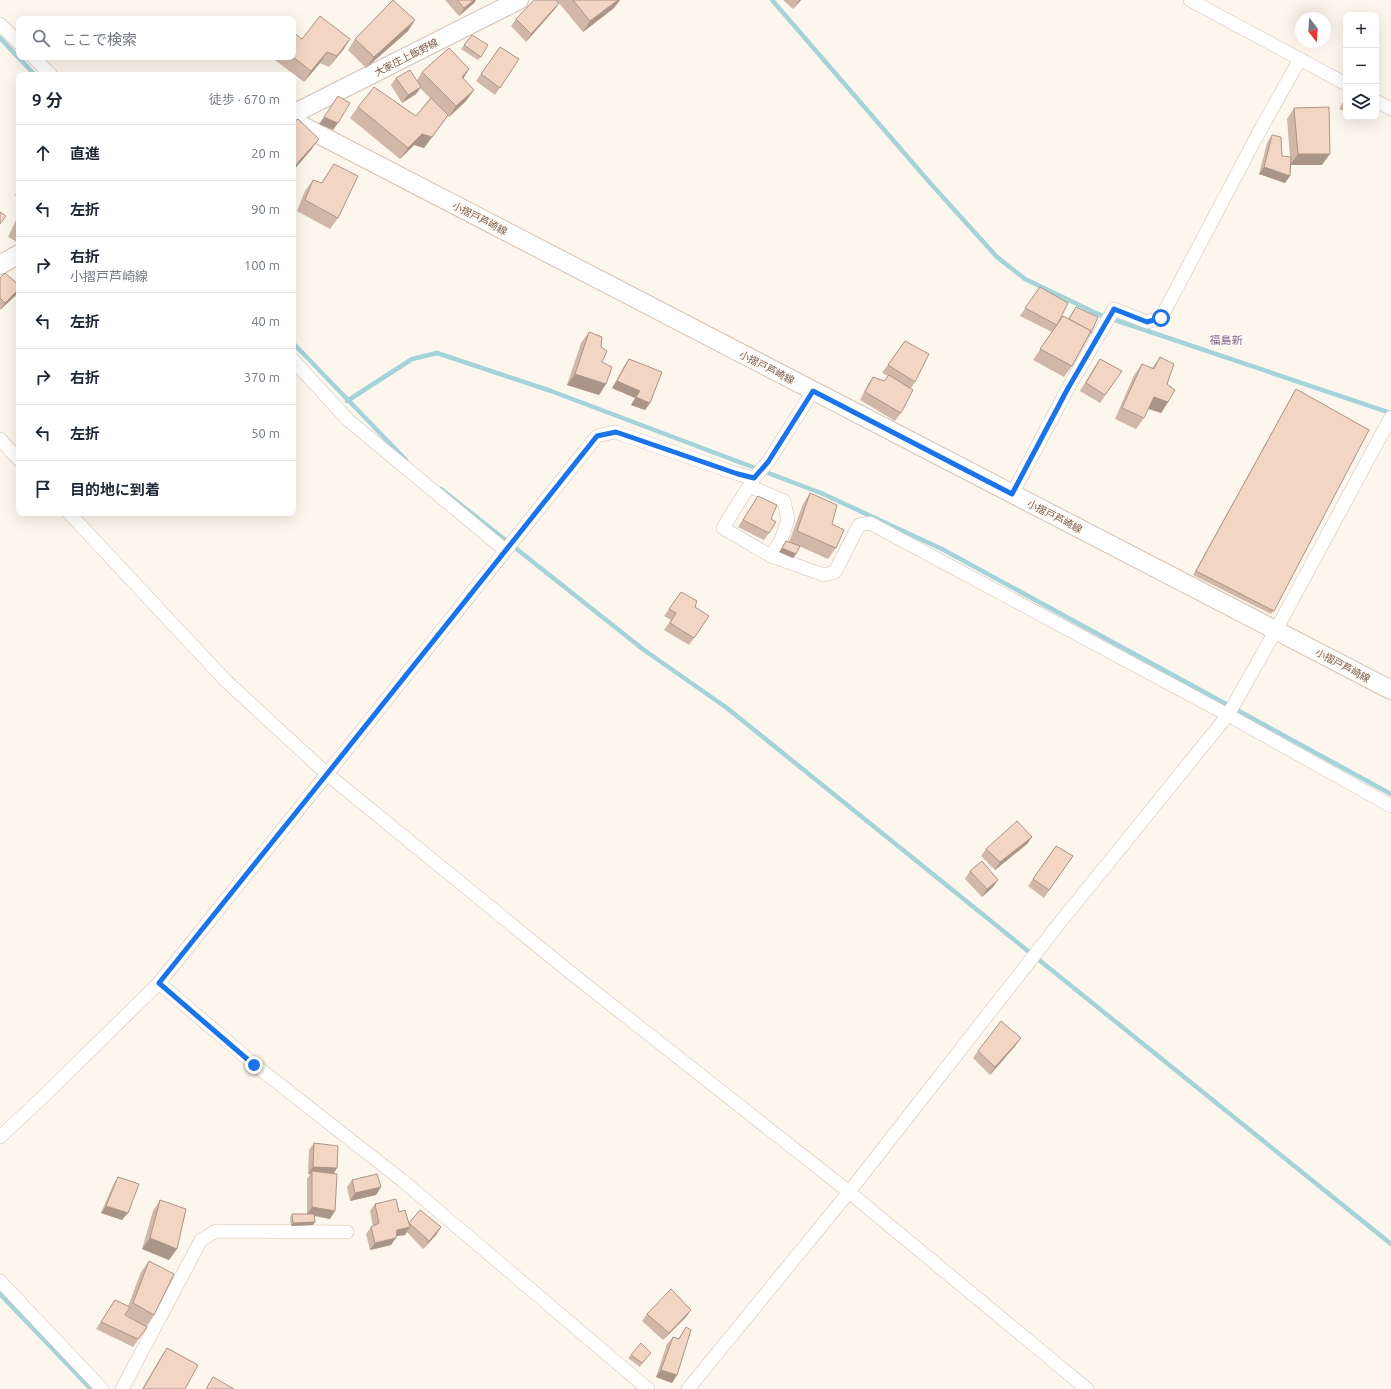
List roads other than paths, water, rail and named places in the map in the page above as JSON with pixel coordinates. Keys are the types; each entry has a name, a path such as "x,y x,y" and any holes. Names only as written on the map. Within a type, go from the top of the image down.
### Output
{"main road":[{"name":"大家庄上飯野線","path":"296,112 519,0"},
{"name":"小摺戸芦崎線","path":"296,123 1391,690"},
{"path":"0,264 16,256"}],"street":[{"path":"1190,0 1343,82"},
{"path":"0,24 16,40"},
{"path":"1012,494 1067,390 1114,309 1147,322 1161,318 1258,134 1300,59"},
{"path":"36,60 48,72"},
{"path":"1379,103 1391,109"},
{"path":"296,363 348,420 505,550"},
{"path":"813,391 768,462 752,482 723,528 771,556 824,575 835,572 859,525 870,523 1228,715 1391,806"},
{"path":"688,1389 849,1192 1058,925 1228,715 1276,630 1391,417"},
{"path":"0,1137 159,983 597,436 616,432 738,474 784,501 788,519 781,540 771,556"},
{"path":"0,440 16,457"},
{"path":"72,516 226,681 327,774 572,973 849,1192 1088,1389"},
{"path":"159,983 254,1065 403,1181 648,1389"},
{"path":"122,1389 201,1240 216,1231 348,1232"},
{"path":"0,1281 102,1389"}],"waterway":[{"path":"772,0 931,184 997,257 1025,279 1100,315 1391,413"},
{"path":"0,38 16,55"},
{"path":"21,60 32,72"},
{"path":"296,346 406,460"},
{"path":"347,401 412,359 437,353 551,391 821,493 942,549 1391,794"},
{"path":"441,489 644,650 727,708 1391,1244"},
{"path":"0,1294 91,1389"}],"district":[{"name":"福島新","path":"1226,340"}]}
